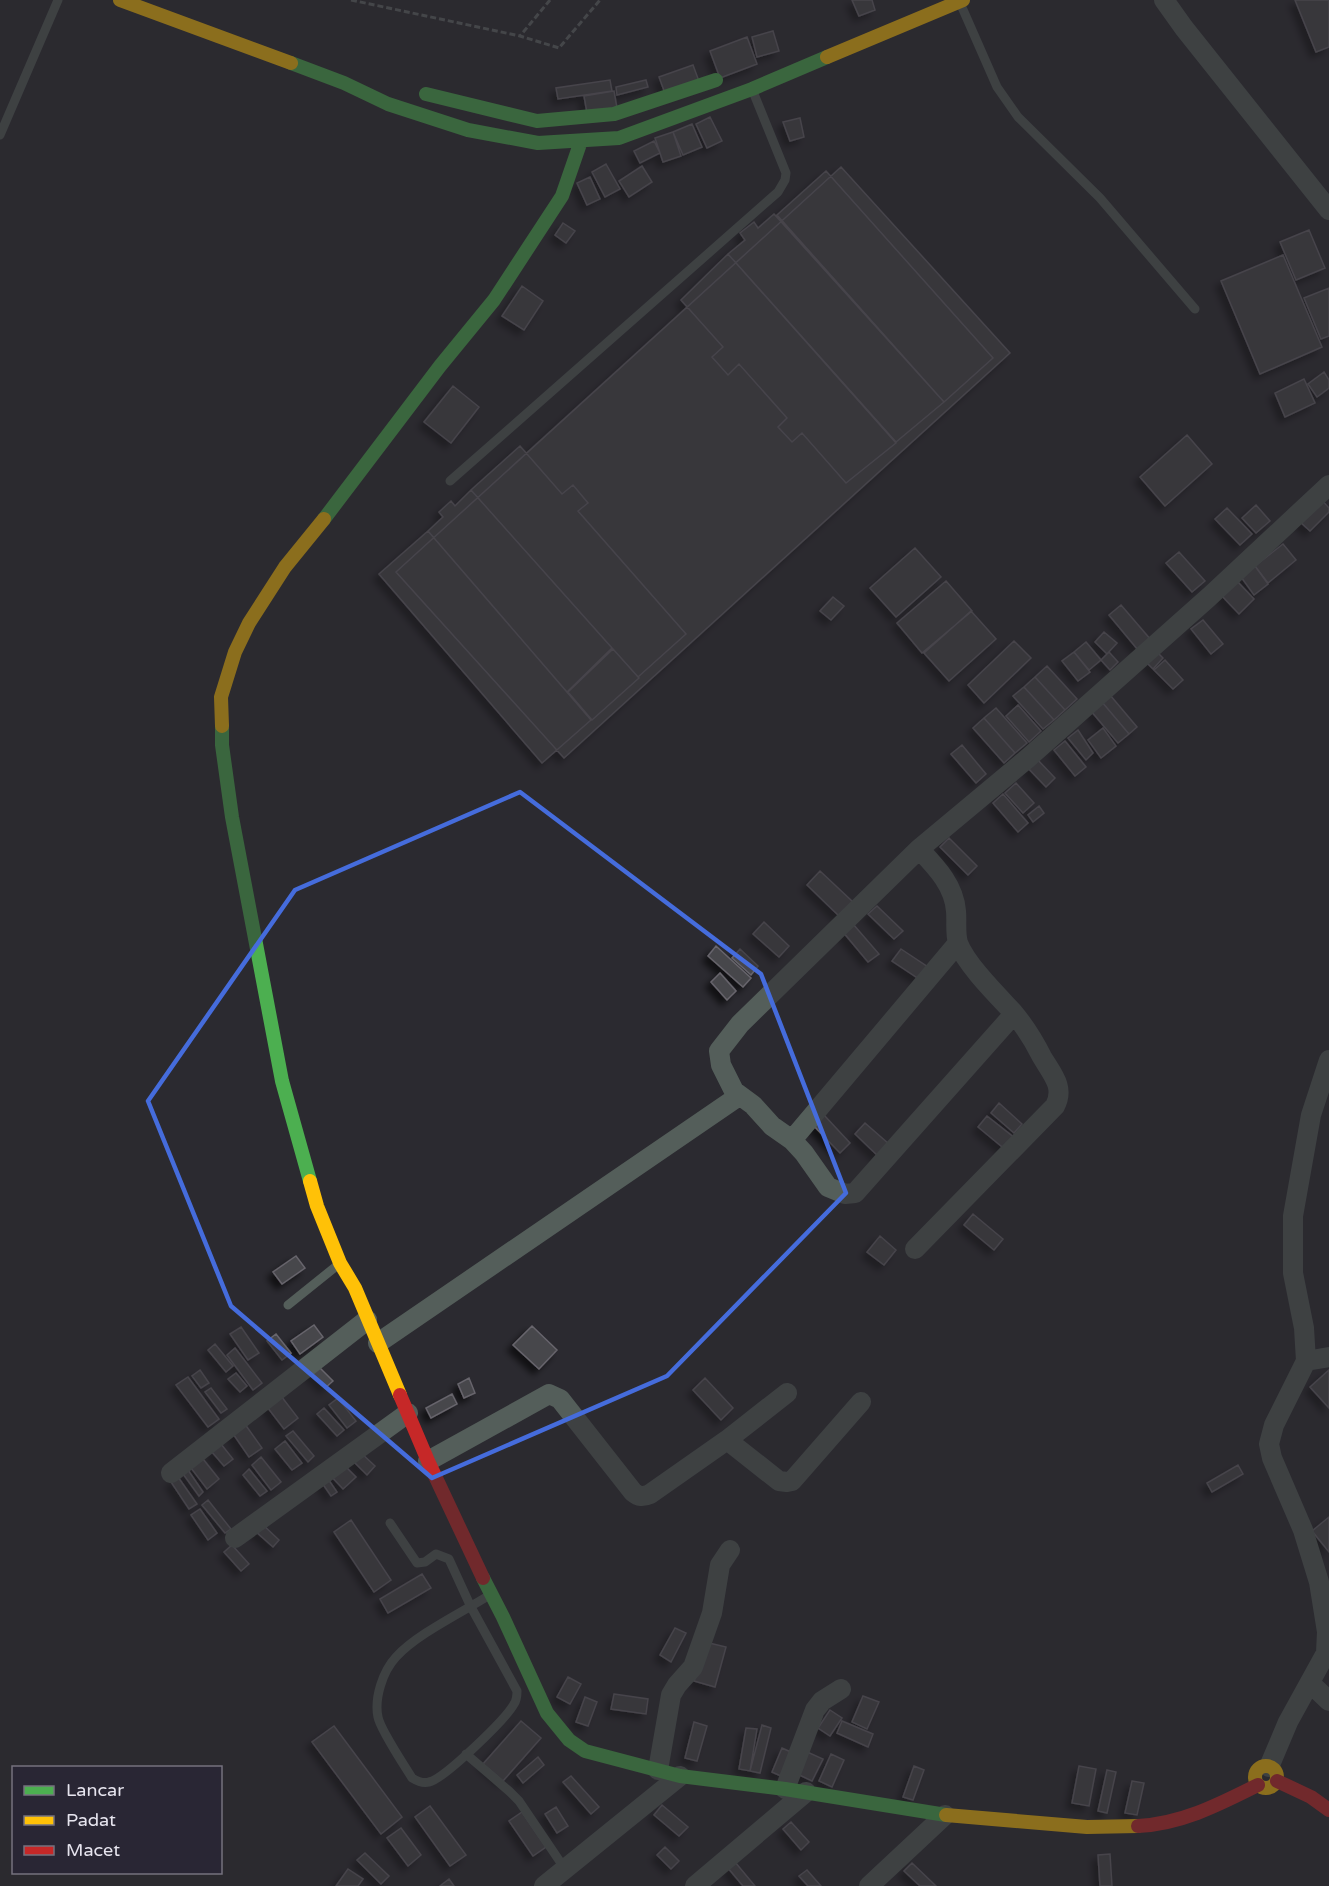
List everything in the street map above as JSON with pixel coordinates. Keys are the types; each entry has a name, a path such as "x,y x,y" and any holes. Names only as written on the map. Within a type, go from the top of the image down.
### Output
{"main road":[{"path":"120,0 344,83 388,104 468,130 538,143 619,138 752,89 961,1"},
{"path":"416,92 537,121 614,114 734,74"},
{"path":"344,83 375,85"},
{"path":"537,121 538,143"},
{"path":"582,141 562,196 494,300 440,366 285,567 249,623 235,652 221,697 222,745 232,818 282,1081 316,1206 340,1263 355,1288 428,1461 547,1713 569,1740 585,1751 680,1776 806,1792 945,1815 1087,1827 1160,1825 1208,1810 1258,1785 1255,1779 1257,1771 1262,1767 1329,1810"}],"street":[{"path":"1164,0 1329,210"},
{"path":"1014,1014 855,1193 845,1194 828,1187 792,1140 772,1126 753,1105 734,1091 719,1058 719,1051 725,1041 740,1024 919,849 1028,758 1209,597 1329,485"},
{"path":"915,1249 1055,1106 1060,1097 1059,1087 1034,1041 976,970 958,943 956,910 952,893 946,880 919,849"},
{"path":"792,1140 958,943"},
{"path":"1273,1774 1288,1722 1326,1653 1328,1643 1324,1578 1272,1458 1269,1444 1274,1425 1306,1361 1304,1328 1293,1273 1293,1216 1311,1115 1329,1060"},
{"path":"378,1343 740,1096"},
{"path":"171,1473 367,1320"},
{"path":"1306,1361 1329,1357"},
{"path":"428,1461 549,1394 555,1395 560,1400 638,1496 650,1494 727,1440 787,1393"},
{"path":"727,1440 778,1480 787,1482 792,1480 861,1402"},
{"path":"235,1538 408,1413"},
{"path":"658,1770 671,1695 693,1667 712,1613 720,1565 730,1550"},
{"path":"1310,1683 1329,1701"},
{"path":"785,1789 814,1710 822,1701 841,1689"},
{"path":"544,1886 680,1776"},
{"path":"694,1886 806,1792"},
{"path":"868,1886 945,1815"}],"lane":[{"path":"0,135 58,0"},
{"path":"961,1 997,87 1018,117 1100,198 1195,309"},
{"path":"450,482 778,192 786,173 752,89"},
{"path":"288,1305 340,1263"},
{"path":"390,1523 417,1563 425,1562 436,1554 449,1559 471,1607 515,1684 517,1698 503,1719 466,1755 435,1780 423,1783 416,1781 412,1778 378,1720 377,1705 388,1668 397,1656 420,1638 471,1607 490,1594"},
{"path":"466,1755 519,1801 565,1869"}],"path":[{"path":"351,0 520,36 559,48 600,0"},
{"path":"520,36 550,0"}],"highlighted area":[{"path":"520,792 761,974 846,1193 667,1376 432,1478 231,1306 148,1101 295,890"}],"building":[{"path":"852,0 872,0 875,10 859,16"},
{"path":"1295,0 1329,0 1329,47 1316,52"},
{"path":"773,31 779,51 757,57 752,37"},
{"path":"747,37 757,64 720,78 710,51"},
{"path":"693,65 700,84 666,96 659,77"},
{"path":"610,80 612,91 558,99 556,88"},
{"path":"646,80 648,87 617,95 616,87"},
{"path":"614,91 617,108 587,113 584,96"},
{"path":"710,117 722,141 707,148 696,124"},
{"path":"800,118 804,137 790,141 783,122"},
{"path":"692,124 702,147 683,155 673,132"},
{"path":"673,132 681,156 663,162 655,138"},
{"path":"654,141 660,153 640,163 634,151"},
{"path":"606,164 620,189 605,197 592,172"},
{"path":"642,166 652,182 629,197 619,181"},
{"path":"841,167 1010,353 564,758 396,572"},
{"path":"826,171 993,358 944,402 777,215"},
{"path":"590,177 600,199 587,205 577,183"},
{"path":"774,214 944,402 896,442 728,254 745,240 740,233 754,222 758,228"},
{"path":"563,223 575,231 566,243 555,235"},
{"path":"1309,230 1325,268 1296,280 1280,242"},
{"path":"728,254 896,443 846,483 802,433 792,442 778,427 787,418 739,364 728,375 712,357 723,347 681,300"},
{"path":"1283,255 1322,347 1260,374 1221,281"},
{"path":"522,286 543,301 524,330 502,316"},
{"path":"1329,288 1329,336 1321,339 1304,298"},
{"path":"1324,372 1329,380 1329,388 1317,397 1308,384"},
{"path":"1304,379 1315,403 1285,417 1275,393"},
{"path":"453,386 479,407 451,443 424,422"},
{"path":"1187,435 1212,464 1165,506 1140,477"},
{"path":"520,446 562,494 573,485 588,503 578,511 686,634 638,677 471,490"},
{"path":"471,490 612,648 567,692 428,531 443,517 439,512 451,501 455,506"},
{"path":"1319,497 1329,508 1329,512 1310,531 1297,519"},
{"path":"1256,505 1270,521 1256,533 1242,518"},
{"path":"1227,508 1252,534 1240,545 1215,519"},
{"path":"428,531 591,720 542,763 379,574"},
{"path":"1283,544 1296,560 1268,583 1255,566"},
{"path":"915,548 941,577 896,617 870,588"},
{"path":"1179,552 1205,581 1192,592 1166,563"},
{"path":"1255,566 1268,584 1254,595 1241,577"},
{"path":"946,581 972,611 922,653 897,623"},
{"path":"1237,581 1254,599 1239,614 1222,596"},
{"path":"833,597 844,606 831,620 820,611"},
{"path":"1121,605 1151,640 1138,650 1109,615"},
{"path":"971,611 996,639 949,681 924,653"},
{"path":"1203,620 1223,644 1211,654 1191,629"},
{"path":"1104,632 1117,643 1107,654 1095,642"},
{"path":"1014,641 1031,658 984,703 968,685"},
{"path":"1086,642 1101,660 1089,670 1074,652"},
{"path":"613,649 639,678 592,720 568,692"},
{"path":"1074,652 1090,672 1078,681 1062,661"},
{"path":"1109,652 1118,662 1110,670 1101,660"},
{"path":"1158,653 1163,658 1153,669 1147,663"},
{"path":"1165,660 1183,680 1173,689 1154,670"},
{"path":"1047,666 1077,699 1065,710 1035,677"},
{"path":"1035,677 1065,710 1054,720 1024,687"},
{"path":"1024,687 1054,720 1043,729 1013,696"},
{"path":"1110,695 1137,727 1129,734 1102,702"},
{"path":"1102,702 1129,734 1118,743 1091,711"},
{"path":"1018,705 1041,731 1029,742 1006,716"},
{"path":"996,708 1027,743 1015,753 984,718"},
{"path":"984,718 1015,753 1004,763 973,728"},
{"path":"1103,728 1116,746 1101,758 1088,740"},
{"path":"1078,730 1093,753 1086,760 1068,738"},
{"path":"1065,741 1086,767 1075,776 1054,750"},
{"path":"962,745 986,774 976,783 951,754"},
{"path":"1036,758 1055,778 1046,787 1027,767"},
{"path":"1016,783 1034,803 1023,813 1005,793"},
{"path":"1003,794 1028,823 1018,832 993,803"},
{"path":"1039,806 1044,813 1033,822 1028,815"},
{"path":"949,838 977,866 968,875 940,847"},
{"path":"820,871 853,902 839,916 807,885"},
{"path":"877,906 903,931 894,939 868,914"},
{"path":"764,922 789,946 779,957 753,934"},
{"path":"853,924 879,954 868,962 843,932"},
{"path":"716,946 751,978 743,987 708,956"},
{"path":"740,949 758,966 751,975 732,958"},
{"path":"901,949 928,967 919,979 892,961"},
{"path":"720,973 736,991 727,1000 711,982"},
{"path":"999,1103 1022,1124 1014,1133 991,1113"},
{"path":"824,1115 850,1143 840,1153 813,1125"},
{"path":"987,1116 1016,1139 1007,1151 978,1127"},
{"path":"865,1123 889,1144 878,1156 855,1134"},
{"path":"973,1214 1003,1239 994,1250 964,1225"},
{"path":"880,1236 896,1250 884,1265 867,1252"},
{"path":"296,1256 305,1268 282,1284 273,1272"},
{"path":"314,1325 323,1337 300,1354 291,1341"},
{"path":"532,1326 557,1350 539,1369 513,1345"},
{"path":"241,1327 259,1353 248,1360 230,1334"},
{"path":"276,1334 291,1353 282,1360 267,1341"},
{"path":"215,1344 233,1366 226,1372 208,1350"},
{"path":"235,1348 262,1383 253,1390 227,1355"},
{"path":"316,1364 333,1381 325,1388 308,1371"},
{"path":"200,1370 209,1383 201,1388 192,1376"},
{"path":"1329,1370 1329,1408 1310,1387"},
{"path":"236,1373 247,1386 240,1392 228,1379"},
{"path":"188,1377 219,1419 208,1427 176,1385"},
{"path":"469,1378 475,1393 464,1398 458,1384"},
{"path":"705,1378 733,1408 721,1420 693,1390"},
{"path":"211,1388 227,1409 221,1413 205,1392"},
{"path":"278,1392 298,1418 284,1429 264,1403"},
{"path":"452,1394 457,1404 431,1418 426,1408"},
{"path":"338,1398 356,1421 347,1428 329,1405"},
{"path":"324,1408 344,1430 337,1436 317,1414"},
{"path":"242,1420 262,1448 249,1457 229,1428"},
{"path":"293,1431 314,1456 308,1462 286,1436"},
{"path":"285,1441 302,1463 292,1470 275,1449"},
{"path":"221,1444 233,1459 224,1466 212,1452"},
{"path":"360,1452 375,1466 367,1475 352,1460"},
{"path":"261,1457 281,1482 271,1490 252,1465"},
{"path":"203,1459 219,1479 207,1489 191,1468"},
{"path":"342,1463 356,1477 343,1489 330,1475"},
{"path":"1238,1465 1243,1474 1212,1492 1207,1483"},
{"path":"249,1469 267,1491 260,1496 243,1475"},
{"path":"188,1470 203,1492 199,1496 183,1474"},
{"path":"326,1476 337,1492 331,1496 320,1480"},
{"path":"178,1477 197,1504 189,1509 171,1482"},
{"path":"208,1500 231,1529 225,1533 202,1505"},
{"path":"200,1509 217,1533 208,1540 191,1515"},
{"path":"1329,1517 1329,1552 1312,1531"},
{"path":"351,1520 391,1580 374,1592 334,1532"},
{"path":"261,1523 279,1540 273,1547 254,1530"},
{"path":"232,1545 249,1564 241,1571 224,1552"},
{"path":"422,1574 431,1588 388,1613 380,1599"},
{"path":"675,1628 686,1633 671,1662 660,1655"},
{"path":"705,1642 726,1647 715,1687 694,1681"},
{"path":"568,1677 581,1684 570,1704 557,1697"},
{"path":"614,1694 648,1699 646,1714 611,1709"},
{"path":"863,1696 879,1702 867,1729 852,1722"},
{"path":"585,1697 597,1702 588,1726 576,1722"},
{"path":"830,1710 842,1718 830,1736 818,1728"},
{"path":"521,1721 541,1738 503,1781 483,1764"},
{"path":"842,1721 873,1734 868,1747 837,1733"},
{"path":"694,1722 707,1726 697,1761 685,1758"},
{"path":"762,1725 771,1728 760,1773 750,1771"},
{"path":"334,1726 402,1817 381,1834 312,1742"},
{"path":"746,1728 757,1729 750,1771 739,1769"},
{"path":"782,1748 793,1753 783,1777 772,1772"},
{"path":"805,1751 823,1759 812,1781 795,1773"},
{"path":"831,1754 844,1760 832,1787 819,1781"},
{"path":"538,1757 544,1765 523,1783 517,1775"},
{"path":"914,1766 924,1770 913,1800 903,1797"},
{"path":"1079,1766 1096,1769 1089,1806 1072,1803"},
{"path":"1107,1770 1116,1772 1107,1813 1098,1811"},
{"path":"571,1776 599,1807 591,1814 563,1782"},
{"path":"1132,1781 1144,1783 1137,1815 1125,1813"},
{"path":"662,1805 688,1827 679,1836 654,1815"},
{"path":"430,1806 466,1855 450,1866 415,1817"},
{"path":"556,1807 568,1826 557,1833 545,1814"},
{"path":"522,1812 546,1847 533,1856 509,1821"},
{"path":"791,1822 809,1842 801,1850 783,1829"},
{"path":"401,1828 421,1855 408,1866 387,1838"},
{"path":"665,1847 679,1861 671,1869 657,1855"},
{"path":"365,1853 389,1876 381,1884 357,1860"},
{"path":"1110,1854 1112,1886 1100,1886 1098,1855"},
{"path":"735,1862 755,1886 743,1886 728,1868"},
{"path":"912,1863 936,1886 920,1886 904,1871"},
{"path":"348,1869 363,1879 358,1886 336,1886"},
{"path":"807,1870 821,1886 808,1886 799,1876"},
{"path":"449,1879 454,1886 440,1886"}],"traffic: fast":[{"path":"291,63 344,83 388,104 468,130 538,143 619,138 752,89 827,57"},
{"path":"426,94 537,121 614,114 716,80"},
{"path":"324,519 440,366 494,300 562,196 581,141"},
{"path":"222,726 222,745 232,817 282,1081 310,1181"},
{"path":"483,1578 547,1713 569,1740 585,1751 680,1776 785,1789 946,1815"}],"traffic: slow":[{"path":"120,0 291,63"},
{"path":"827,57 963,0"},
{"path":"222,726 221,697 235,652 249,623 285,567 324,519"},
{"path":"310,1181 317,1206 340,1263 355,1288 400,1395"},
{"path":"1266,1766 1274,1769 1277,1777 1274,1785 1266,1788 1258,1785 1255,1777 1258,1769 1266,1766"},
{"path":"946,1815 1087,1827 1138,1826"}],"traffic: jam":[{"path":"400,1395 483,1578"},
{"path":"1277,1781 1311,1797 1329,1810"},
{"path":"1138,1826 1185,1817 1215,1806 1258,1785"}]}
